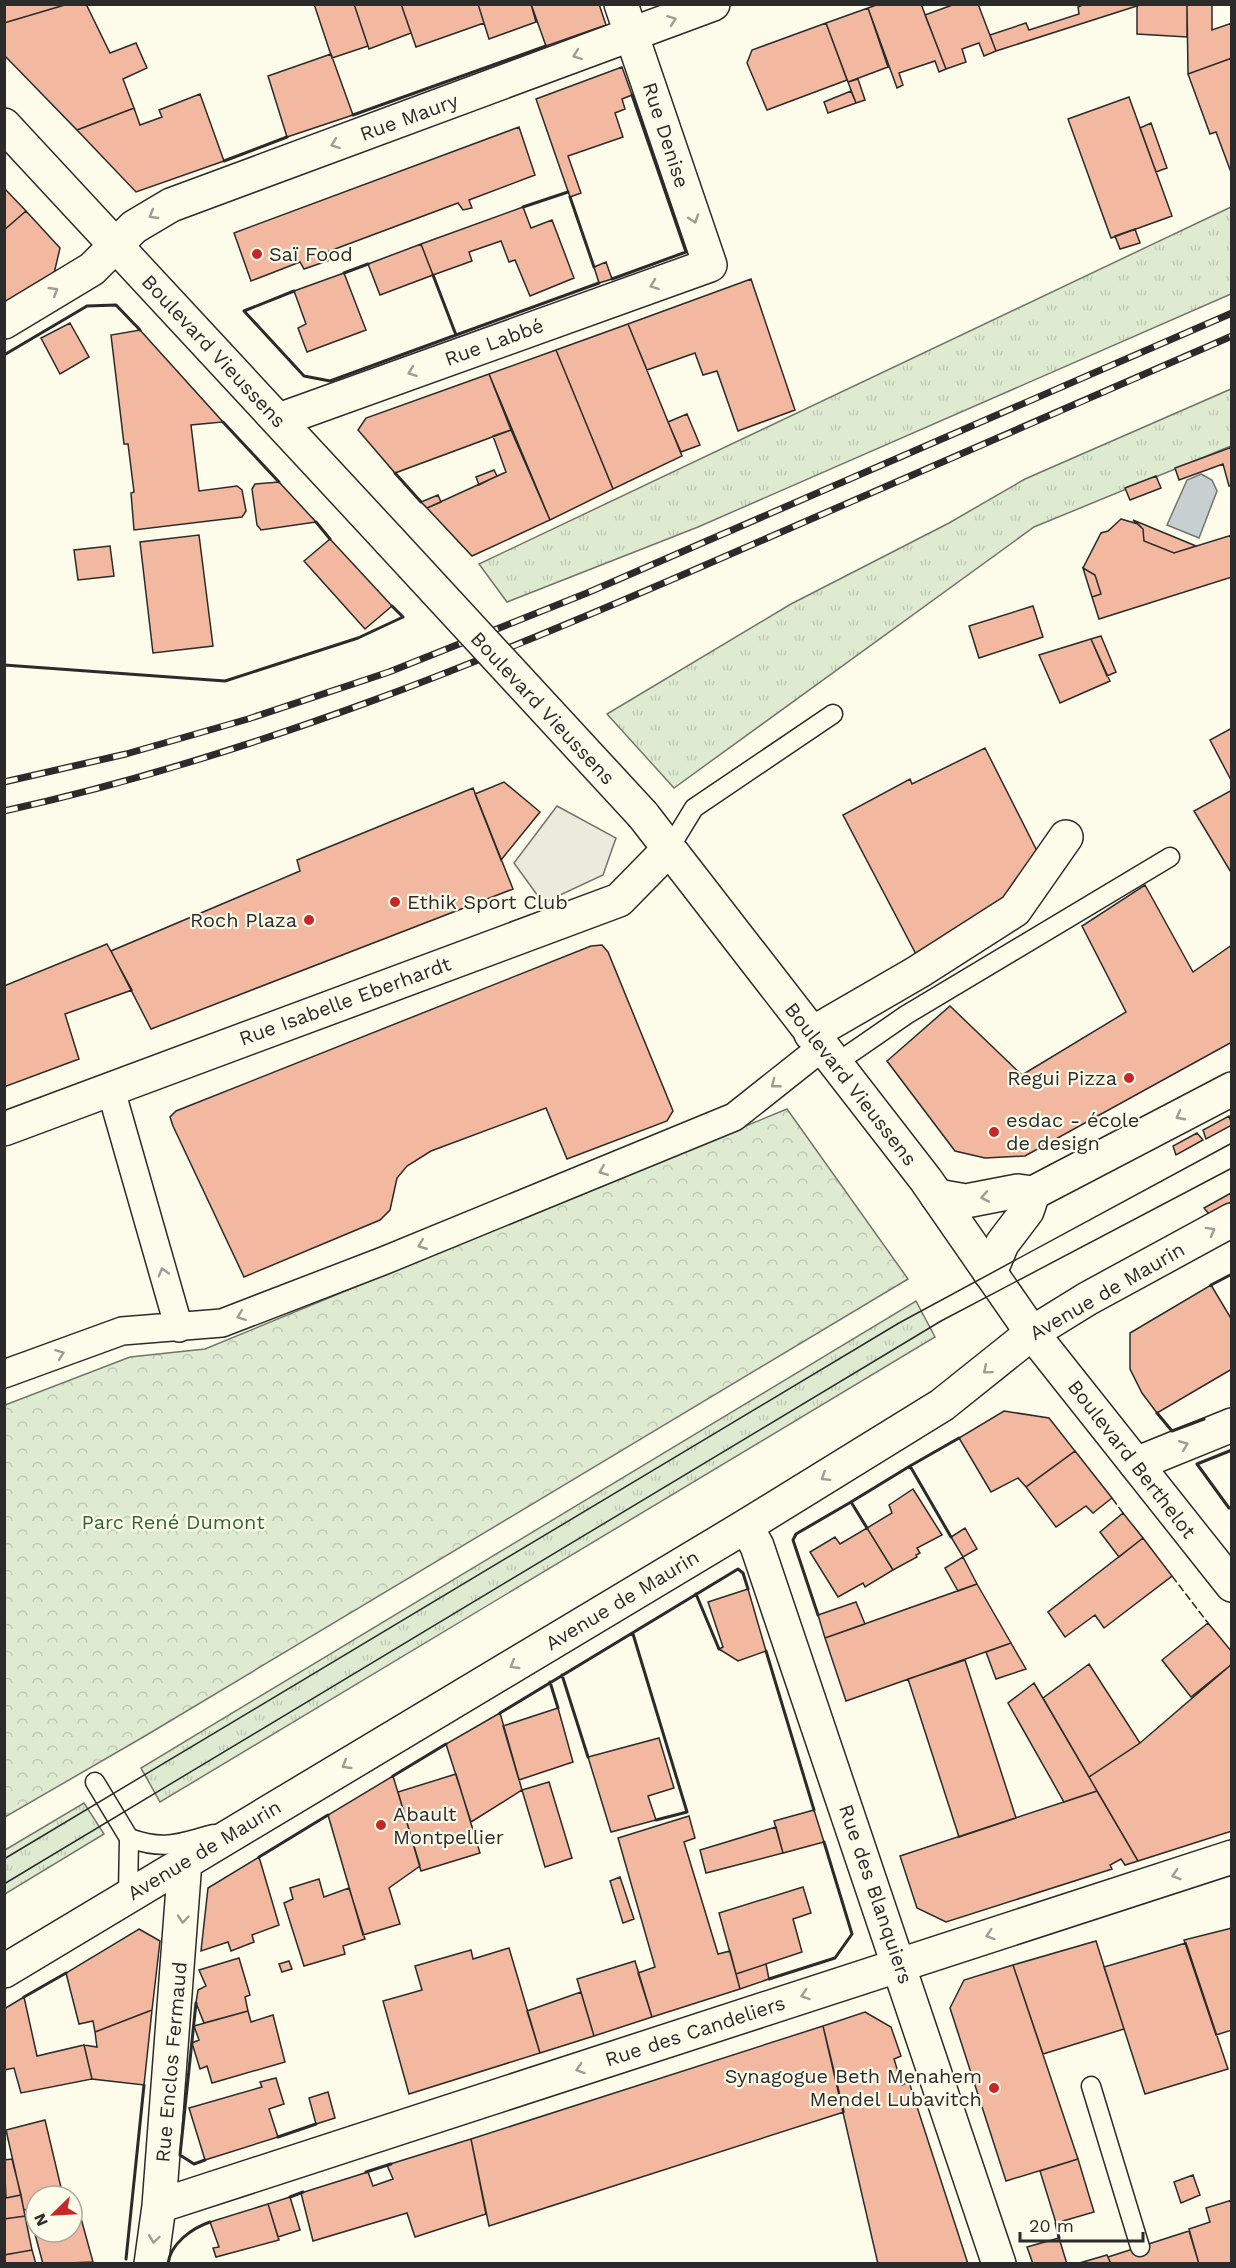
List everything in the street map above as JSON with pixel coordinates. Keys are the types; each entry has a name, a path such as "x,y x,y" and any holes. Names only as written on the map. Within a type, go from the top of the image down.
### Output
{"street":[{"name":"Rue Denise","path":"621,4 710,265"},
{"name":"Rue Maury","path":"4,322 92,269 134,227 171,205 713,4"},
{"name":"Boulevard Vieussens","path":"4,125 643,815 937,1196 1032,1333"},
{"name":"Rue Labbé","path":"279,420 710,265"},
{"path":"4,1374 122,1331 222,1323 383,1261 734,1117 918,972 1015,910 1066,837"},
{"name":"Rue Isabelle Eberhardt","path":"4,1129 619,900 669,849"},
{"path":"110,1088 179,1328"},
{"path":"937,1196 966,1201 1018,1191 1033,1193 1232,1089"},
{"path":"990,1273 1002,1244 1027,1211 1033,1193"},
{"name":"Avenue de Maurin","path":"4,1971 185,1860 746,1526 942,1405 1032,1333 1087,1299 1232,1220"},
{"name":"Boulevard Berthelot","path":"1032,1333 1232,1585"},
{"path":"1136,1464 1232,1425"},
{"name":"Rue des Blanquiers","path":"746,1526 757,1546 900,1964 999,2264"},
{"name":"Rue des Candeliers","path":"159,2206 1232,1857"},
{"name":"Rue Enclos Fermaud","path":"151,2264 159,2206 185,1860"}],"lane":[{"path":"669,849 694,808 832,714"},
{"path":"822,1048 906,1015 1170,857"},
{"path":"95,1782 129,1838 128,1895"},
{"path":"129,1838 153,1846 168,1845 242,1827"},
{"path":"1091,2086 1140,2247"}],"green space":[{"path":"1231,207 1231,294 698,527 507,602 479,564"},
{"path":"1231,389 1231,446 1034,527 674,788 607,714 791,604 949,523 1025,479"},
{"name":"Parc René Dumont","path":"787,1109 908,1279 145,1736 5,1817 5,1405 130,1357 205,1349"},
{"path":"916,1301 935,1337 160,1802 141,1768"},
{"path":"84,1803 104,1834 5,1894 5,1850"}],"shaded area":[{"path":"1201,474 1212,480 1217,491 1199,538 1167,525 1187,480"},
{"path":"557,806 616,838 603,875 543,903 514,863"}],"building":[{"path":"4,4 68,4 4,23"},
{"path":"68,4 86,4 110,53 136,43 147,68 123,79 134,108 77,130 4,55 4,23"},
{"path":"314,4 354,4 368,46 332,58"},
{"path":"354,4 401,4 411,33 369,49"},
{"path":"401,4 478,4 484,23 416,47"},
{"path":"478,4 531,4 536,22 489,39"},
{"path":"531,4 599,4 606,25 546,46"},
{"path":"879,4 921,4 946,69 939,72 935,61 899,73 903,85 897,88 868,8"},
{"path":"955,4 978,4 996,51 984,56 979,43 962,49 966,62 946,69 925,15"},
{"path":"1085,4 1143,4 996,51 990,35 1026,23 1029,30 1079,14 1078,7"},
{"path":"1187,4 1187,37 1137,34 1137,6"},
{"path":"1187,4 1212,4 1212,30 1232,23 1232,58 1188,74"},
{"path":"868,8 888,67 848,82 826,23"},
{"path":"826,23 847,80 767,110 747,63 752,50"},
{"path":"331,54 353,115 287,137 268,76"},
{"path":"1232,58 1232,175 1216,132 1210,134 1188,74"},
{"path":"622,67 632,95 622,99 625,109 615,113 623,137 568,156 581,193 570,197 536,99"},
{"path":"858,79 865,100 856,103 848,82"},
{"path":"851,91 856,103 828,113 824,102"},
{"path":"200,94 224,161 136,192 77,130 134,108 140,125 162,117 159,110"},
{"path":"1129,97 1172,216 1111,238 1068,119"},
{"path":"1151,123 1167,168 1156,172 1140,128"},
{"path":"519,127 535,175 469,200 472,208 463,210 458,203 327,252 330,260 304,269 300,262 251,281 234,233"},
{"path":"4,188 26,211 4,230"},
{"path":"523,207 531,228 552,220 574,278 530,296 515,260 509,262 501,241 469,252 472,261 433,275 421,244"},
{"path":"26,211 60,248 52,282 4,309 4,230"},
{"path":"1135,229 1140,243 1120,249 1115,236"},
{"path":"421,244 433,275 380,295 368,264"},
{"path":"606,262 612,279 599,283 594,267"},
{"path":"344,273 366,330 307,352 298,328 306,324 294,291"},
{"path":"751,279 795,410 738,431 717,371 703,375 695,353 647,370 628,324"},
{"path":"70,323 89,357 60,374 41,338"},
{"path":"628,324 682,456 613,489 556,350"},
{"path":"140,330 223,422 191,425 199,491 237,486 242,490 246,511 242,517 134,530 131,493 134,492 128,444 124,444 111,335"},
{"path":"556,350 613,489 550,520 489,374"},
{"path":"489,374 511,430 395,473 358,430 366,418"},
{"path":"687,414 700,445 681,452 668,422"},
{"path":"511,430 550,520 472,556 427,508 506,472 493,436"},
{"path":"1232,447 1232,485 1229,486 1223,464 1179,480 1175,468"},
{"path":"494,470 497,476 479,485 476,477"},
{"path":"1156,476 1161,488 1130,500 1125,488"},
{"path":"279,482 316,522 261,530 257,525 252,489 255,484"},
{"path":"438,495 441,502 427,508 421,502"},
{"path":"1121,519 1138,524 1143,529 1144,541 1174,553 1232,535 1232,577 1099,619 1092,597 1101,594 1095,575 1083,568 1101,533 1108,531"},
{"path":"1133,520 1196,546 1174,553 1144,541 1143,529"},
{"path":"199,535 213,646 153,653 140,542"},
{"path":"330,539 392,606 365,629 304,561"},
{"path":"110,546 114,576 78,580 74,550"},
{"path":"1083,568 1095,575 1101,594 1092,597"},
{"path":"1033,606 1043,637 979,658 969,626"},
{"path":"1101,636 1116,672 1107,676 1091,639"},
{"path":"1091,639 1110,681 1060,703 1039,655"},
{"path":"1232,728 1232,782 1210,740"},
{"path":"985,748 1039,855 984,923 917,956 843,815 910,779 912,784"},
{"path":"504,782 540,812 501,860 475,794"},
{"name":"Roch Plaza","path":"473,788 513,889 151,1029 111,951 300,871 297,860"},
{"path":"1232,790 1232,874 1194,811"},
{"path":"1145,885 1193,972 1232,945 1232,1042 1025,1156 985,1158 955,1151 887,1061 950,1006 1022,1075 1126,1012 1082,926"},
{"path":"107,944 132,990 65,1014 79,1059 4,1087 4,986"},
{"path":"602,945 608,952 673,1111 667,1121 567,1159 546,1108 431,1151 407,1166 397,1178 390,1210 380,1220 244,1277 173,1126 170,1117 176,1111 591,946"},
{"path":"1229,1116 1232,1125 1206,1139 1203,1130"},
{"path":"1197,1133 1203,1140 1176,1155 1173,1146"},
{"path":"1231,1193 1232,1203 1210,1215 1204,1208"},
{"path":"1211,1285 1232,1320 1232,1369 1157,1413 1142,1393 1130,1369 1130,1333"},
{"path":"1004,1411 1049,1418 1075,1451 1026,1487 1018,1478 991,1492 959,1438"},
{"path":"1075,1451 1112,1498 1093,1513 1086,1506 1056,1527 1026,1487"},
{"path":"913,1489 942,1535 917,1548 920,1553 916,1555 917,1557 893,1570 867,1528 892,1513 889,1505"},
{"path":"1123,1513 1143,1538 1119,1557 1100,1532"},
{"path":"867,1528 893,1570 865,1587 863,1583 838,1597 810,1552 835,1537 840,1544"},
{"path":"965,1528 977,1549 963,1557 951,1537"},
{"path":"1143,1538 1172,1576 1104,1628 1095,1615 1065,1637 1048,1612"},
{"path":"963,1557 977,1584 958,1591 945,1568"},
{"path":"977,1584 1011,1643 846,1701 825,1638"},
{"path":"748,1589 766,1651 738,1661 719,1649 723,1647 708,1602"},
{"path":"856,1602 865,1624 825,1638 818,1615"},
{"path":"1208,1623 1232,1652 1232,1664 1191,1697 1162,1660"},
{"path":"1011,1643 1026,1669 996,1679 986,1652"},
{"path":"965,1660 1016,1818 959,1837 908,1679"},
{"path":"1089,1664 1140,1743 1089,1777 1043,1698"},
{"path":"1232,1664 1232,1831 1138,1861 1089,1777 1140,1743"},
{"path":"1034,1683 1097,1791 1064,1802 1008,1703"},
{"path":"558,1708 573,1762 519,1780 503,1726"},
{"path":"500,1713 522,1790 471,1822 446,1744"},
{"path":"659,1738 674,1788 648,1796 656,1820 611,1832 588,1757"},
{"path":"456,1774 480,1853 421,1871 398,1792"},
{"path":"393,1776 420,1866 389,1888 400,1924 363,1935 328,1815"},
{"path":"549,1782 572,1858 545,1867 522,1790"},
{"path":"1097,1791 1138,1861 1125,1865 1121,1859 1110,1865 1112,1869 946,1922 917,1908 900,1856"},
{"path":"814,1810 824,1842 783,1853 774,1821"},
{"path":"689,1816 695,1838 684,1842 718,1954 730,1951 740,1989 652,2017 638,1973 655,1967 618,1838"},
{"path":"776,1827 783,1853 706,1873 700,1850"},
{"path":"259,1857 279,1925 252,1935 254,1942 231,1951 228,1942 201,1951 208,1888"},
{"path":"620,1877 634,1919 623,1923 610,1881"},
{"path":"319,1879 324,1897 349,1888 365,1939 343,1946 345,1954 304,1966 284,1903 293,1899 290,1888"},
{"path":"803,1887 811,1913 793,1919 802,1952 736,1974 719,1913"},
{"path":"1232,1928 1232,2030 1216,2035 1184,1940"},
{"path":"139,1929 160,1941 152,2010 95,2032 93,2021 79,2024 66,1973"},
{"path":"1096,1941 1124,2029 1043,2054 1013,1965"},
{"path":"1186,1943 1228,2069 1145,2094 1104,1967"},
{"path":"509,1948 540,2053 409,2094 383,2001 422,1990 415,1966 471,1950 473,1959"},
{"path":"239,1958 250,1995 245,1997 248,2011 204,2023 196,2003 198,1990 206,1986 199,1970"},
{"path":"289,1961 292,1969 282,1972 279,1964"},
{"path":"635,1961 652,2017 594,2036 577,1979"},
{"path":"766,1964 769,1979 740,1989 736,1974"},
{"path":"1013,1965 1078,2159 1006,2181 950,2008 964,1980"},
{"path":"581,1992 594,2036 540,2053 527,2011"},
{"path":"24,1997 37,2056 84,2045 92,2079 21,2093 14,2068 4,2070 4,2009"},
{"path":"152,2010 144,2085 92,2079 84,2045 97,2047 95,2032"},
{"path":"248,2011 251,2022 273,2015 285,2062 212,2083 207,2066 200,2069 192,2043 199,2040 194,2026"},
{"path":"865,2012 891,2027 901,2056 894,2059 902,2085 909,2082 968,2264 878,2264 823,2026"},
{"path":"823,2026 844,2112 489,2226 471,2139"},
{"path":"276,2078 284,2104 269,2109 278,2137 205,2160 189,2108 262,2087 260,2082"},
{"path":"328,2092 335,2118 316,2124 309,2098"},
{"path":"45,2120 60,2184 24,2184 24,2210 6,2130"},
{"path":"471,2139 486,2214 415,2237 407,2213 313,2241 301,2193 368,2172 373,2186 393,2179 387,2165"},
{"path":"12,2159 21,2195 6,2198 4,2160"},
{"path":"1078,2159 1094,2212 1056,2223 1040,2171"},
{"path":"1193,2175 1200,2195 1181,2203 1174,2182"},
{"path":"4,2193 6,2198 21,2195 24,2216 4,2219"},
{"path":"290,2197 300,2230 278,2237 268,2204"},
{"path":"1232,2200 1232,2264 1199,2264 1189,2229 1210,2222 1206,2208"},
{"path":"268,2204 279,2240 216,2257 213,2248 219,2247 210,2222"},
{"path":"24,2216 24,2244 31,2244 32,2250 4,2255 4,2219"},
{"path":"84,2229 93,2262 43,2264 38,2244 84,2244"},
{"path":"1189,2231 1199,2264 1111,2264 1108,2257"},
{"path":"1059,2238 1067,2264 1033,2264 1027,2247"},
{"path":"32,2250 36,2264 4,2264 4,2255"},
{"path":"1107,2255 1111,2264 1076,2264"}],"tram line":[{"path":"4,1859 899,1323 1232,1143"},
{"path":"4,1884 941,1321 1232,1168"}],"railway":[{"path":"4,782 126,754 248,719 389,672 587,593 1232,313"},
{"path":"4,811 192,762 375,700 466,665 644,591 1232,336"}],"fence":[{"path":"1112,1498 1123,1513"},
{"path":"1172,1576 1208,1623"}],"wall":[{"path":"353,115 546,46"},
{"path":"612,279 686,252 632,95"},
{"path":"224,161 287,137"},
{"path":"523,207 568,192"},
{"path":"570,197 594,267"},
{"path":"344,273 368,264"},
{"path":"433,275 456,335 599,283"},
{"path":"294,291 244,311 304,376 330,381 456,335"},
{"path":"4,355 87,306 116,305 140,330"},
{"path":"223,422 279,482"},
{"path":"395,473 421,502"},
{"path":"316,522 330,539"},
{"path":"4,665 225,681 358,638 403,617 392,606"},
{"path":"1211,1285 1232,1274"},
{"path":"1157,1413 1172,1431 1204,1419"},
{"path":"910,1466 959,1438"},
{"path":"1229,1508 1197,1464 1232,1450"},
{"path":"851,1502 910,1466 951,1537"},
{"path":"818,1615 793,1540 796,1534 851,1502 867,1528"},
{"path":"500,1713 738,1569 743,1573 748,1589"},
{"path":"696,1594 719,1649"},
{"path":"633,1634 687,1812 656,1820"},
{"path":"766,1651 814,1810"},
{"path":"562,1675 588,1757"},
{"path":"550,1682 558,1708"},
{"path":"393,1776 446,1744"},
{"path":"259,1857 328,1815"},
{"path":"769,1979 835,1958 852,1934 824,1842"},
{"path":"24,1997 66,1973"},
{"path":"196,2003 180,2155 194,2164 205,2160"},
{"path":"126,2259 144,2085"},
{"path":"278,2137 316,2124"},
{"path":"366,2172 391,2164"},
{"path":"290,2197 303,2192"},
{"path":"168,2264 177,2244 196,2228 210,2222"},
{"path":"1056,2223 1059,2238"}],"place":[{"name":"Saï Food","path":"257,254"},
{"name":"Ethik Sport Club","path":"395,902"},
{"name":"Roch Plaza","path":"309,920"},
{"name":"Regui Pizza","path":"1129,1078"},
{"name":"esdac - école de design","path":"994,1132"},
{"name":"Abault Montpellier","path":"381,1825"},
{"name":"Synagogue Beth Menahem Mendel Lubavitch","path":"994,2088"}]}
